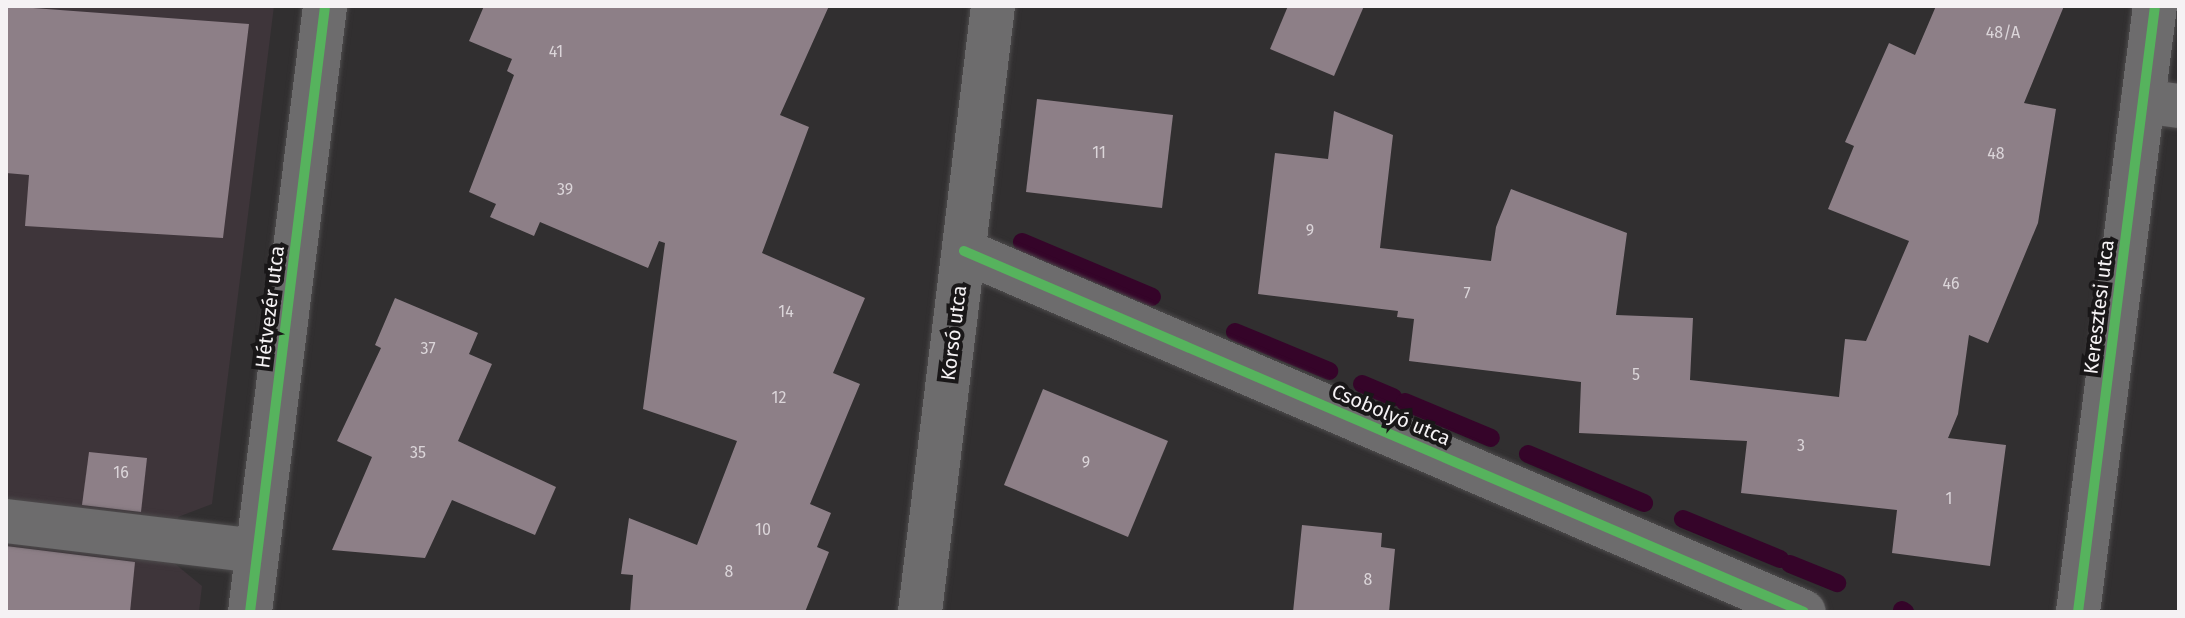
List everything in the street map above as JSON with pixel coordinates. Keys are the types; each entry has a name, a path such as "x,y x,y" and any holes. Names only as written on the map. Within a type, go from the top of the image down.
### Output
{"street":[{"name":"Hétvezér utca","path":"250,612 325,6"},
{"name":"Korsó utca","path":"920,612 993,6"},
{"name":"Keresztesi utca","path":"2078,612 2161,103 2155,6"},
{"name":"Csobolyó utca","path":"964,251 1804,612"},
{"path":"6,521 257,551"}],"shaded area":[{"path":"6,6 274,6 212,504 178,517 174,563 202,586 199,612 6,612"}],"building":[{"path":"6,6 249,24 223,238 25,226 29,175 6,173"},
{"path":"484,6 829,6 780,115 809,127 762,253 865,298 833,373 860,384 810,504 831,513 817,547 829,552 805,612 630,612 633,575 621,574 629,518 697,545 737,441 643,409 665,243 659,241 648,268 540,222 534,236 490,217 496,204 469,192 514,75 507,71 512,59 469,41"},
{"path":"1288,6 1364,6 1334,76 1270,49"},
{"path":"1936,6 2064,6 2024,103 2056,109 2038,223 1988,343 1969,335 1958,414 1948,438 2006,445 1990,566 1892,553 1897,510 1741,493 1747,441 1579,433 1581,382 1409,361 1414,319 1397,317 1398,311 1258,294 1275,153 1328,159 1334,111 1393,135 1380,248 1491,261 1496,227 1511,189 1627,233 1616,315 1693,318 1690,380 1839,397 1845,339 1866,341 1909,241 1828,209 1854,146 1845,142 1889,43 1915,55"},
{"path":"1037,99 1173,115 1162,208 1026,192"},
{"path":"395,298 478,333 469,354 492,364 458,441 556,487 535,535 452,500 425,558 332,550 372,457 337,441 381,348 375,345"},
{"path":"1043,389 1168,441 1128,537 1004,485"},
{"path":"89,452 147,458 141,512 82,505"},
{"path":"1302,525 1382,533 1381,547 1395,549 1389,612 1293,612"},
{"path":"6,546 135,562 130,612 6,612"}],"waterway":[{"path":"1022,242 1152,297"},
{"path":"1235,332 1329,371"},
{"path":"1362,384 1393,397"},
{"path":"1405,402 1491,438"},
{"path":"1528,454 1644,503"},
{"path":"1683,519 1780,559"},
{"path":"1790,564 1837,583"}],"cycle path":[{"path":"250,612 325,6"},
{"path":"2078,612 2155,6"},
{"path":"964,251 1804,612"}]}
